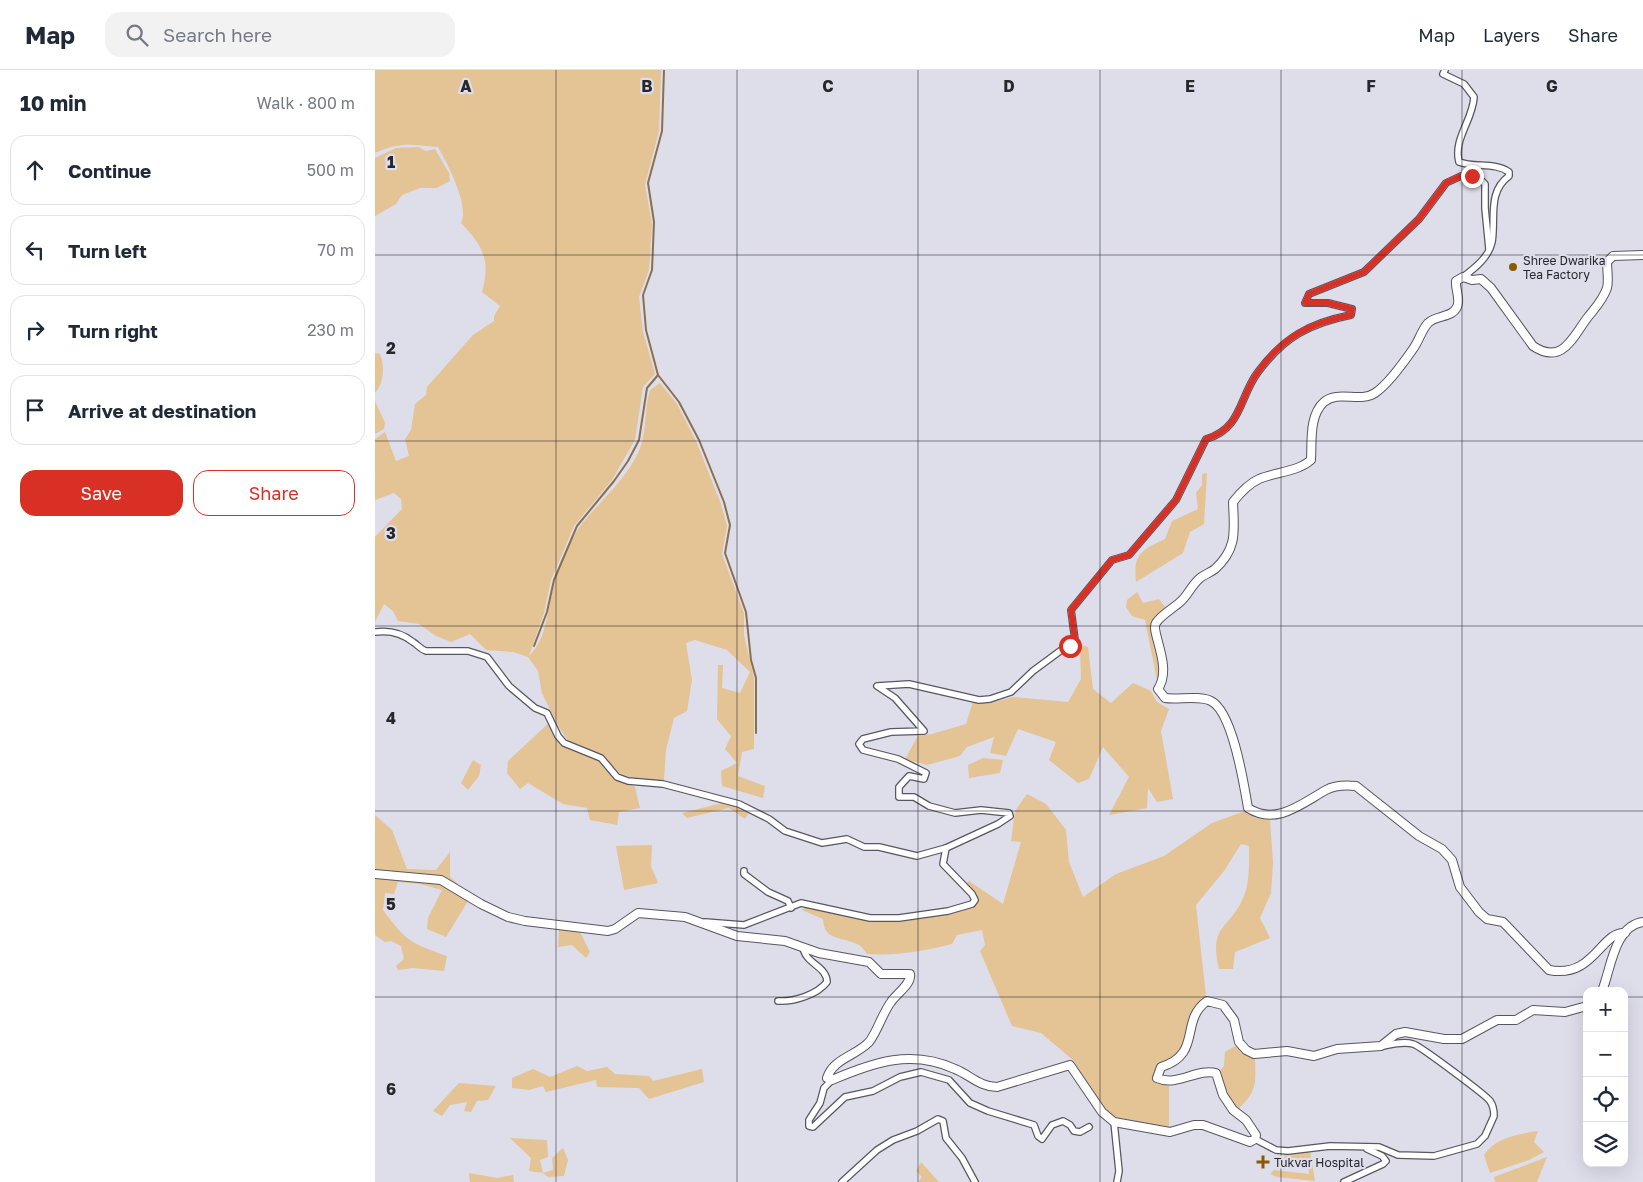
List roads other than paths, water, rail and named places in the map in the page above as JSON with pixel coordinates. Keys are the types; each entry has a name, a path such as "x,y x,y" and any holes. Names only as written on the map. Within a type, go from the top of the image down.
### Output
{"main road":[{"path":"1625,933 1618,932 1611,937 1591,960 1574,969 1559,972 1549,970 1503,922 1487,919 1479,912 1460,887 1451,860 1442,849 1419,836 1356,786 1336,787 1326,790 1303,805 1278,814 1256,813 1247,808 1237,752 1219,707 1210,700 1165,698 1158,689 1163,682 1163,657 1154,630 1155,623 1181,601 1199,580 1227,557 1233,543 1235,528 1233,502 1243,490 1258,479 1303,466 1311,460 1313,423 1318,409 1325,401 1338,397 1361,397 1375,394 1413,348 1430,321 1453,313 1458,306 1458,296 1455,289 1456,281 1463,277 1471,280 1481,279 1491,288 1533,346 1541,351 1551,352 1570,344 1586,319 1603,299 1608,286 1607,262 1613,256 1643,255"},
{"path":"375,874 441,880 481,904 508,917 525,921 597,931 615,929 638,913 685,917 737,936 785,941 819,953 869,962 881,974 910,974 909,982 884,1011 868,1043 829,1072 827,1078 832,1080 873,1063 906,1058 946,1064 988,1087 997,1088 1070,1065 1102,1112 1114,1122 1170,1132 1194,1124 1250,1142 1255,1139 1256,1135 1246,1120 1233,1110 1223,1095 1216,1073 1210,1071 1175,1080 1157,1078 1161,1067 1175,1063 1181,1057 1200,1006 1207,1001 1223,1005 1234,1020 1239,1042 1246,1050 1255,1054 1287,1051 1314,1056 1337,1049 1381,1046 1396,1034 1405,1032 1444,1039 1461,1039 1497,1020 1516,1020 1533,1010 1565,1012 1583,1007"},
{"path":"1603,987 1616,950 1625,933 1635,924 1643,922"}],"street":[{"path":"1445,70 1443,74 1464,84 1474,98 1474,107 1457,149 1459,162 1467,165 1504,168 1509,172 1509,176 1502,181 1494,201 1492,242 1489,249 1477,267 1463,277"},
{"path":"375,632 389,631 406,636 426,651 468,651 487,657 509,686 530,704 547,713 558,736 564,743 601,758 617,777 628,781 663,784 739,804 769,819 785,831 822,843 847,839 865,847 884,848 917,856 946,848 998,824 1010,816 1009,813 981,810 955,813 929,806 914,797 899,797 899,787 909,776 924,779 926,773 898,759 863,750 859,744 863,739 891,732 924,731 895,698 877,686 915,685 979,700 1001,697 1011,692 1033,671 1075,640 1071,610 1112,560 1129,555 1176,500 1206,439 1218,435 1233,422 1258,372 1294,334 1329,319 1351,315 1352,309 1328,303 1305,303 1309,294 1364,272 1419,219 1446,183 1461,176 1478,177 1485,184 1489,249"},
{"path":"696,921 744,925 801,903 870,918 899,918 949,911 972,904 975,900 972,894 943,864 946,848"},
{"path":"744,870 744,874 759,886 788,901 791,908"},
{"path":"777,1001 790,1002 816,991 827,982 825,972 805,957 803,947"},
{"path":"1255,1139 1276,1150 1288,1151 1330,1146 1379,1147 1398,1156 1434,1156 1477,1144 1485,1136 1495,1116 1490,1100 1484,1094 1440,1063 1421,1046 1401,1043 1381,1046"},
{"path":"832,1080 824,1088 820,1103 809,1120 809,1126 813,1127 845,1096 873,1091 901,1077 921,1072 949,1080 970,1103 988,1111 1034,1125 1038,1136 1042,1139 1052,1125 1063,1121 1074,1131 1080,1132 1089,1127"},
{"path":"842,1182 877,1150 893,1140 917,1131 938,1119 943,1121 946,1138 962,1158 975,1182"},
{"path":"1114,1122 1119,1171 1117,1182"},
{"path":"1344,1182 1386,1161 1382,1156 1365,1148"}],"waterway":[{"path":"664,70 662,131 648,183 654,222 652,270 643,295 646,330 658,375 679,402 699,440 724,502 730,525 725,553 746,612 751,660 756,678 756,733"},
{"path":"534,646 547,612 554,580 577,526 628,461 639,440 647,388 658,375"}],"place":[{"name":"Shree Dwarika Tea Factory","path":"1513,267"},
{"name":"Tukvar Hospital","path":"1263,1162"}]}
